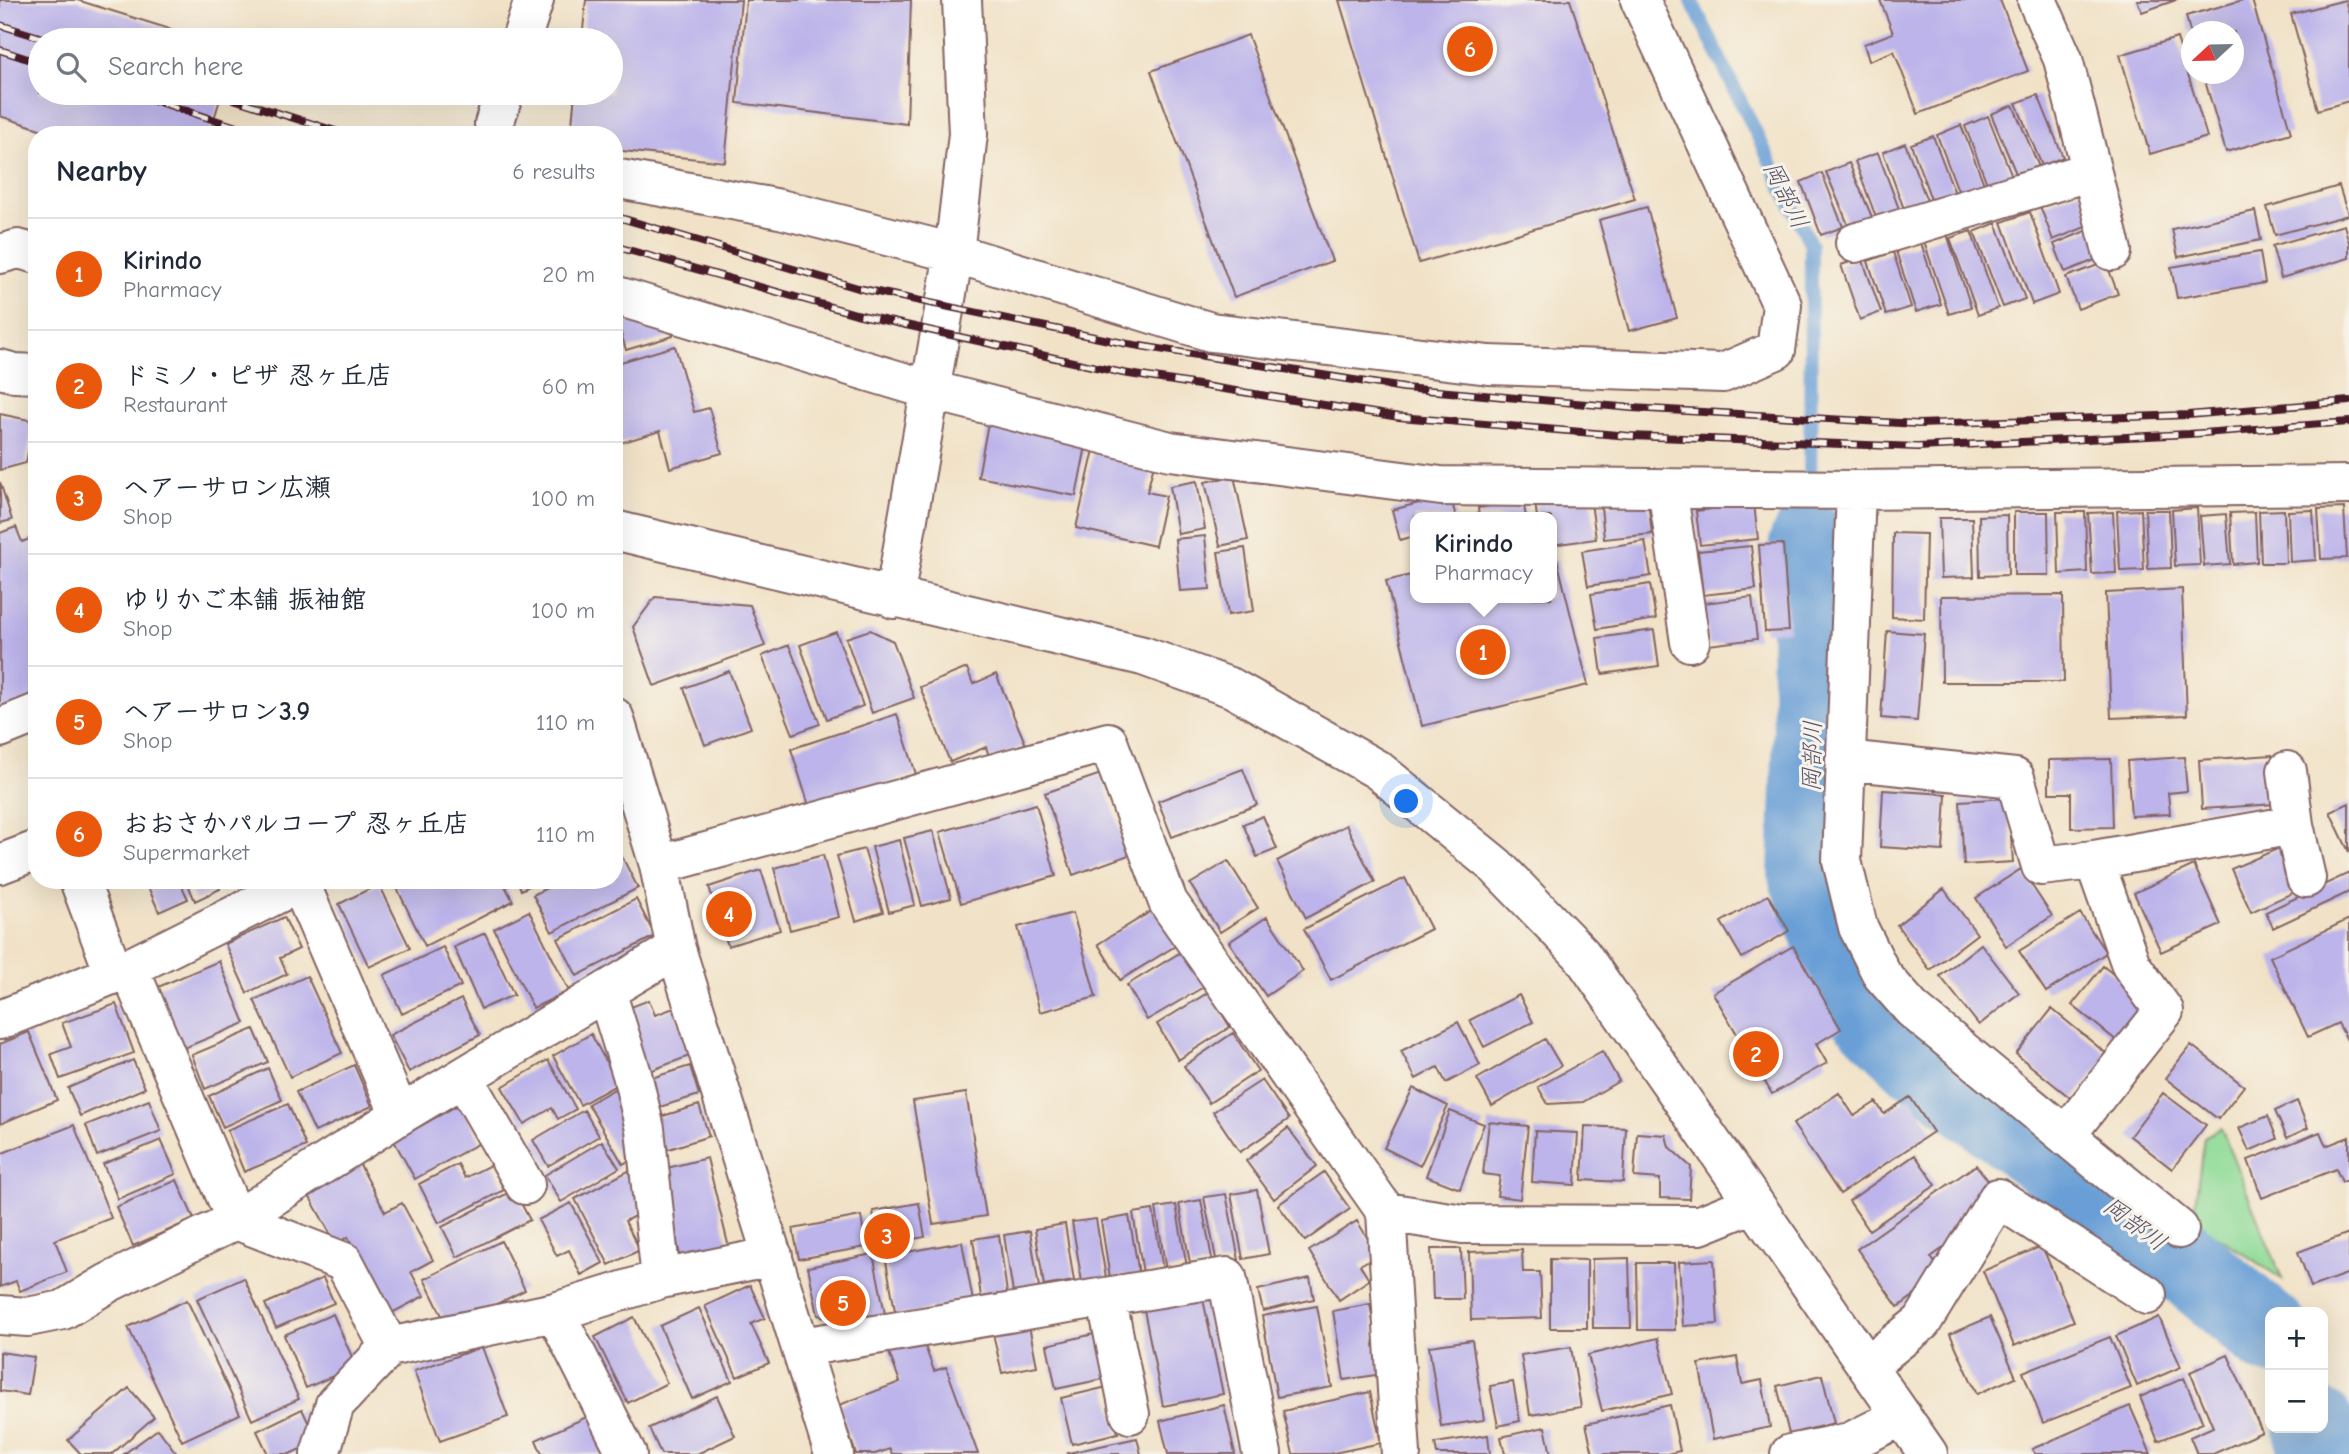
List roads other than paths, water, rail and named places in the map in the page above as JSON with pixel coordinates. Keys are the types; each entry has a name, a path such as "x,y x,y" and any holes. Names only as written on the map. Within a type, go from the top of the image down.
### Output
{"street":[{"path":"525,28 534,0"},
{"path":"894,598 954,253 968,134 962,0"},
{"path":"623,180 780,209 954,253 1211,332 1489,365 1723,373 1776,350 1782,304 1640,0"},
{"path":"2037,0 2063,60 2112,251"},
{"path":"494,126 500,105"},
{"path":"1855,243 2091,171"},
{"path":"0,254 18,249 28,252"},
{"path":"623,298 930,390 1170,451 1441,486 1846,490 2349,485"},
{"path":"1667,488 1690,642"},
{"path":"1846,490 1842,861 1858,926 1882,975 1912,1009 2179,1229"},
{"path":"623,532 1143,656 1232,688 1378,770 1496,866 1581,954 1928,1454"},
{"path":"0,729 28,717"},
{"path":"659,865 1108,742 1168,902 1386,1212 1401,1454"},
{"path":"623,750 659,865 677,949 834,1454"},
{"path":"1845,760 2015,778 2040,866 2094,860 2294,825"},
{"path":"2287,771 2294,825 2306,878"},
{"path":"0,864 28,853"},
{"path":"2066,1135 2164,1011 2131,965 2094,860"},
{"path":"83,889 236,1220 344,1262 390,1347"},
{"path":"0,1020 121,971 289,889"},
{"path":"306,889 400,1115"},
{"path":"0,1315 28,1317 62,1310 108,1283 236,1220 400,1115 677,949"},
{"path":"606,992 632,1074 645,1129 661,1279"},
{"path":"463,1077 525,1185"},
{"path":"1867,1366 1922,1322 1998,1198 2147,1295"},
{"path":"1386,1212 1463,1224 1700,1224 1754,1203"},
{"path":"320,1454 335,1404 390,1347 555,1312 661,1279 773,1256"},
{"path":"802,1347 1227,1277 1262,1454"},
{"path":"1107,1297 1130,1414"},
{"path":"555,1312 627,1454"},
{"path":"1790,1454 1850,1442 1902,1416"}],"waterway":[{"name":"岡部川","path":"1691,0 1811,245 1810,543"},
{"name":"岡部川","path":"1810,543 1814,729 1809,875 1841,958 1867,1009 1920,1060 2181,1259 2265,1330"},
{"name":"岡部川","path":"2316,1433 2318,1454"}],"railway":[{"path":"0,25 28,34"},
{"path":"0,50 28,59"},
{"path":"169,105 233,126"},
{"path":"252,105 319,126"},
{"path":"623,219 858,288 1128,344 1404,388 1632,408 1918,424 2188,415 2349,401"},
{"path":"623,249 856,314 1123,373 1399,417 1630,436 1918,447 2189,434 2349,422"}],"place":[{"name":"おおさかパルコープ 忍ヶ丘店","path":"1470,49"},
{"name":"Kirindo","path":"1483,652"},
{"name":"ゆりかご本舗 振袖館","path":"729,914"},
{"name":"ドミノ・ピザ 忍ヶ丘店","path":"1756,1054"},
{"name":"ヘアーサロン広瀬","path":"887,1236"},
{"name":"ヘアーサロン3.9","path":"843,1303"}]}
